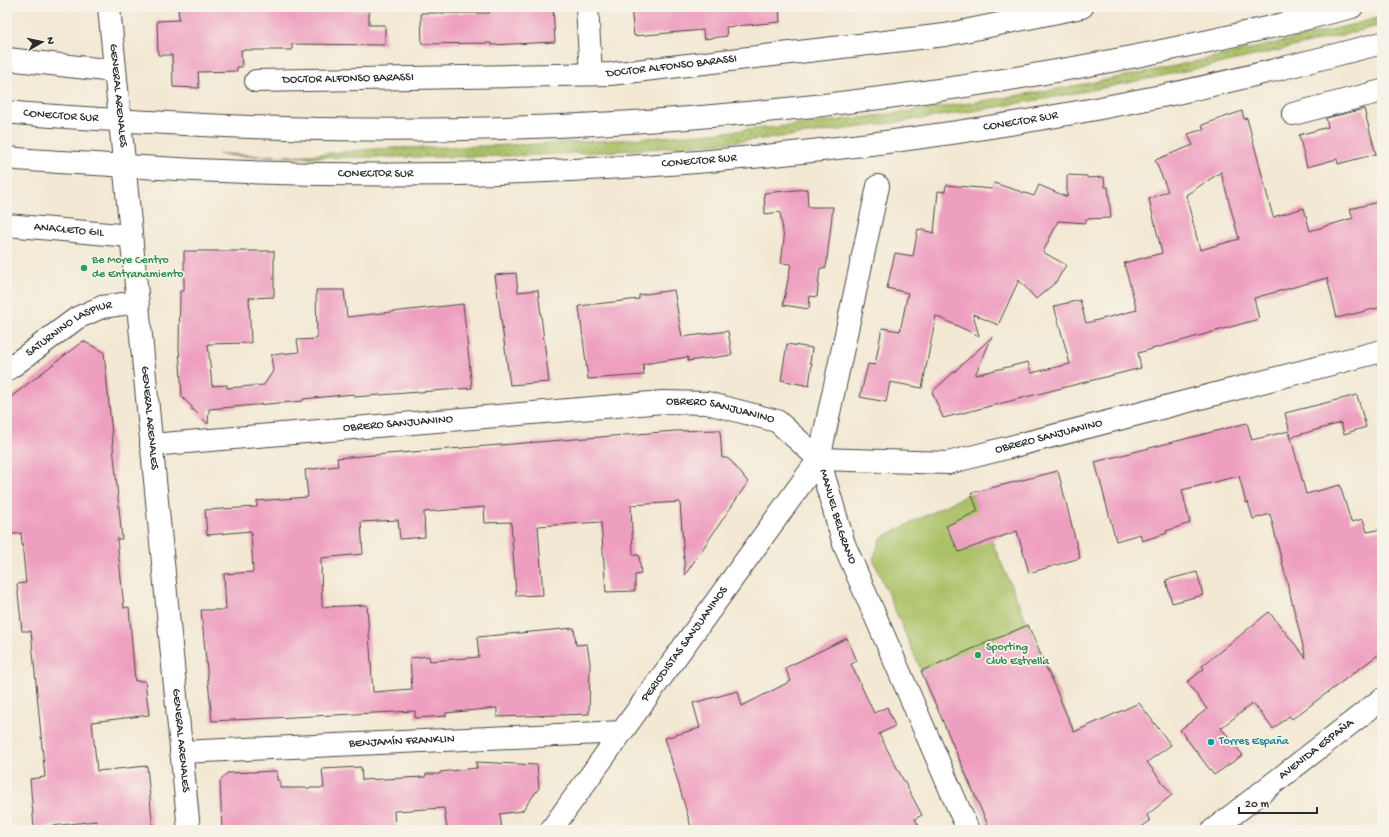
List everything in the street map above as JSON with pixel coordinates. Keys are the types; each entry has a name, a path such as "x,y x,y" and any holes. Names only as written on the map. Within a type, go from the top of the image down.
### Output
{"street":[{"name":"GENERAL ARENALES","path":"109,7 123,166 189,830"},
{"path":"587,7 591,74"},
{"name":"DOCTOR ALFONSO BARASSI","path":"256,81 610,74 945,35 1082,7"},
{"name":"CONECTOR SUR","path":"7,112 265,129 443,130 562,126 762,112 917,94 1056,71 1209,42 1352,7"},
{"name":"CONECTOR SUR","path":"7,158 123,166 283,174 431,175 610,168 757,156 934,135 1081,111 1248,77 1382,43"},
{"path":"7,59 114,72"},
{"path":"1293,114 1382,91"},
{"name":"MANUEL BELGRANO","path":"878,186 819,459 844,544 968,830"},
{"name":"ANACLETO GIL","path":"7,225 130,236"},
{"name":"SATURNINO LASPIUR","path":"7,370 77,318 102,307 137,302"},
{"name":"OBRERO SANJUANINO","path":"151,445 663,402 707,403 777,421 819,459 948,463 1382,351"},
{"name":"PERIODISTAS SANJUANINOS","path":"551,830 819,459"},
{"name":"AVENIDA ESPAÑA","path":"1213,830 1382,699"},
{"name":"BENJAMÍN FRANKLIN","path":"181,752 622,732"}],"green space":[{"path":"1382,17 1382,25 1263,54 1142,80 1021,103 899,122 776,137 653,149 530,155 319,157 236,156 219,154 293,156 381,149 574,142 663,137 841,120 929,109 1106,80 1176,66"},
{"name":"Sporting Club Estrella","path":"971,493 1117,830 990,830 873,559 881,538"}],"building":[{"path":"178,7 340,7 340,9 369,10 369,25 385,25 385,45 292,44 292,50 241,50 242,67 237,67 237,71 198,72 199,88 173,87 172,55 158,55 157,21 179,20"},
{"path":"553,7 555,42 491,45 491,43 422,44 421,13 489,13 489,9"},
{"path":"631,7 779,7 780,22 726,27 727,36 704,39 703,30 634,36"},
{"path":"1364,109 1376,154 1338,164 1337,159 1307,167 1299,135 1328,127 1326,118"},
{"path":"1242,111 1244,119 1247,118 1273,217 1304,208 1310,231 1353,218 1350,209 1382,201 1382,307 1337,318 1327,278 1254,298 1259,319 1138,353 1141,368 943,418 932,392 992,337 975,375 1028,362 1031,373 1070,364 1054,306 1080,300 1086,323 1137,310 1124,263 1162,253 1149,199 1168,191 1155,160 1193,145 1188,134 1204,129 1202,125","holes":["1221,172 1239,239 1200,250 1186,195"]},
{"path":"1067,175 1087,176 1087,178 1104,177 1105,187 1108,187 1111,218 1086,219 1086,223 1058,221 1043,252 1066,265 1056,282 1036,299 1019,280 998,325 973,314 979,336 936,316 922,388 890,382 886,402 860,397 868,364 875,365 882,328 900,331 908,293 887,288 895,253 913,256 918,229 934,233 938,191 945,192 946,185 992,189 994,183 1034,196 1039,185 1067,197"},
{"path":"807,189 808,207 833,207 826,268 820,268 817,297 810,296 809,309 783,305 791,264 781,263 784,239 780,212 765,214 764,193"},
{"path":"184,251 274,251 274,297 249,298 251,343 208,344 212,386 227,385 227,388 264,385 273,371 271,355 299,352 297,340 317,339 316,290 344,290 347,317 463,304 472,388 354,397 354,394 303,399 303,401 209,409 208,424 194,410 192,410 192,407 182,397 179,347 180,291 184,291"},
{"path":"516,273 518,292 538,290 549,382 510,385 495,275"},
{"path":"674,290 682,337 728,331 732,355 688,361 688,357 643,364 644,375 588,379 579,306 639,299 639,295"},
{"path":"83,341 104,352 122,539 117,539 124,608 129,607 135,681 145,681 149,715 92,722 97,771 147,766 153,830 97,830 96,821 34,828 30,779 45,777 31,631 22,631 17,584 26,583 21,533 7,535 7,400"},
{"path":"787,344 812,348 809,386 781,380"},
{"path":"1357,395 1366,427 1344,434 1341,423 1291,437 1285,413"},
{"path":"1247,423 1252,440 1289,431 1306,494 1340,485 1351,522 1363,519 1367,532 1382,529 1382,652 1292,719 1289,716 1273,729 1253,703 1221,728 1243,755 1214,775 1180,730 1207,709 1187,682 1204,669 1202,666 1269,612 1306,658 1270,514 1253,519 1248,502 1246,503 1239,476 1182,490 1190,523 1166,531 1167,533 1142,541 1140,534 1116,541 1095,462"},
{"path":"720,430 722,458 727,458 732,462 748,482 685,575 680,502 631,505 633,555 639,555 641,574 635,575 635,591 606,592 601,522 538,526 543,595 516,596 511,522 485,523 484,507 424,512 425,537 400,539 398,520 361,522 363,554 321,558 322,607 367,605 373,692 412,689 410,658 429,656 430,661 479,657 477,637 574,628 576,645 587,644 590,663 589,714 497,717 497,708 446,713 446,716 415,718 415,711 212,721 201,610 226,610 224,574 253,572 251,531 207,535 205,510 257,507 257,501 308,497 305,470 338,466 337,458 675,431"},
{"path":"1058,471 1080,558 1029,573 1017,531 959,552 946,526 978,511 971,493"},
{"path":"1197,572 1203,595 1172,603 1166,580"},
{"path":"1028,625 1074,732 1139,703 1171,745 1147,762 1172,795 1147,815 1150,821 1137,830 990,830 921,671"},
{"path":"847,638 857,661 851,664 874,713 887,707 895,726 879,734 922,815 915,819 921,830 692,830 665,738 700,728 693,703 738,691 742,706 791,681 785,668"},
{"path":"476,762 537,765 539,788 522,811 500,814 502,830 447,830 444,808 394,811 395,830 327,830 326,826 277,830 222,830 220,781 227,773 277,771 277,780 280,781 280,788 324,788 322,769 361,767 362,780 425,777 426,774 440,774 440,772 477,768"}],"place":[{"name":"Be More Centro de Entranamiento","path":"84,268"},
{"name":"Sporting Club Estrella","path":"978,655"},
{"name":"Torres España","path":"1211,742"}]}
